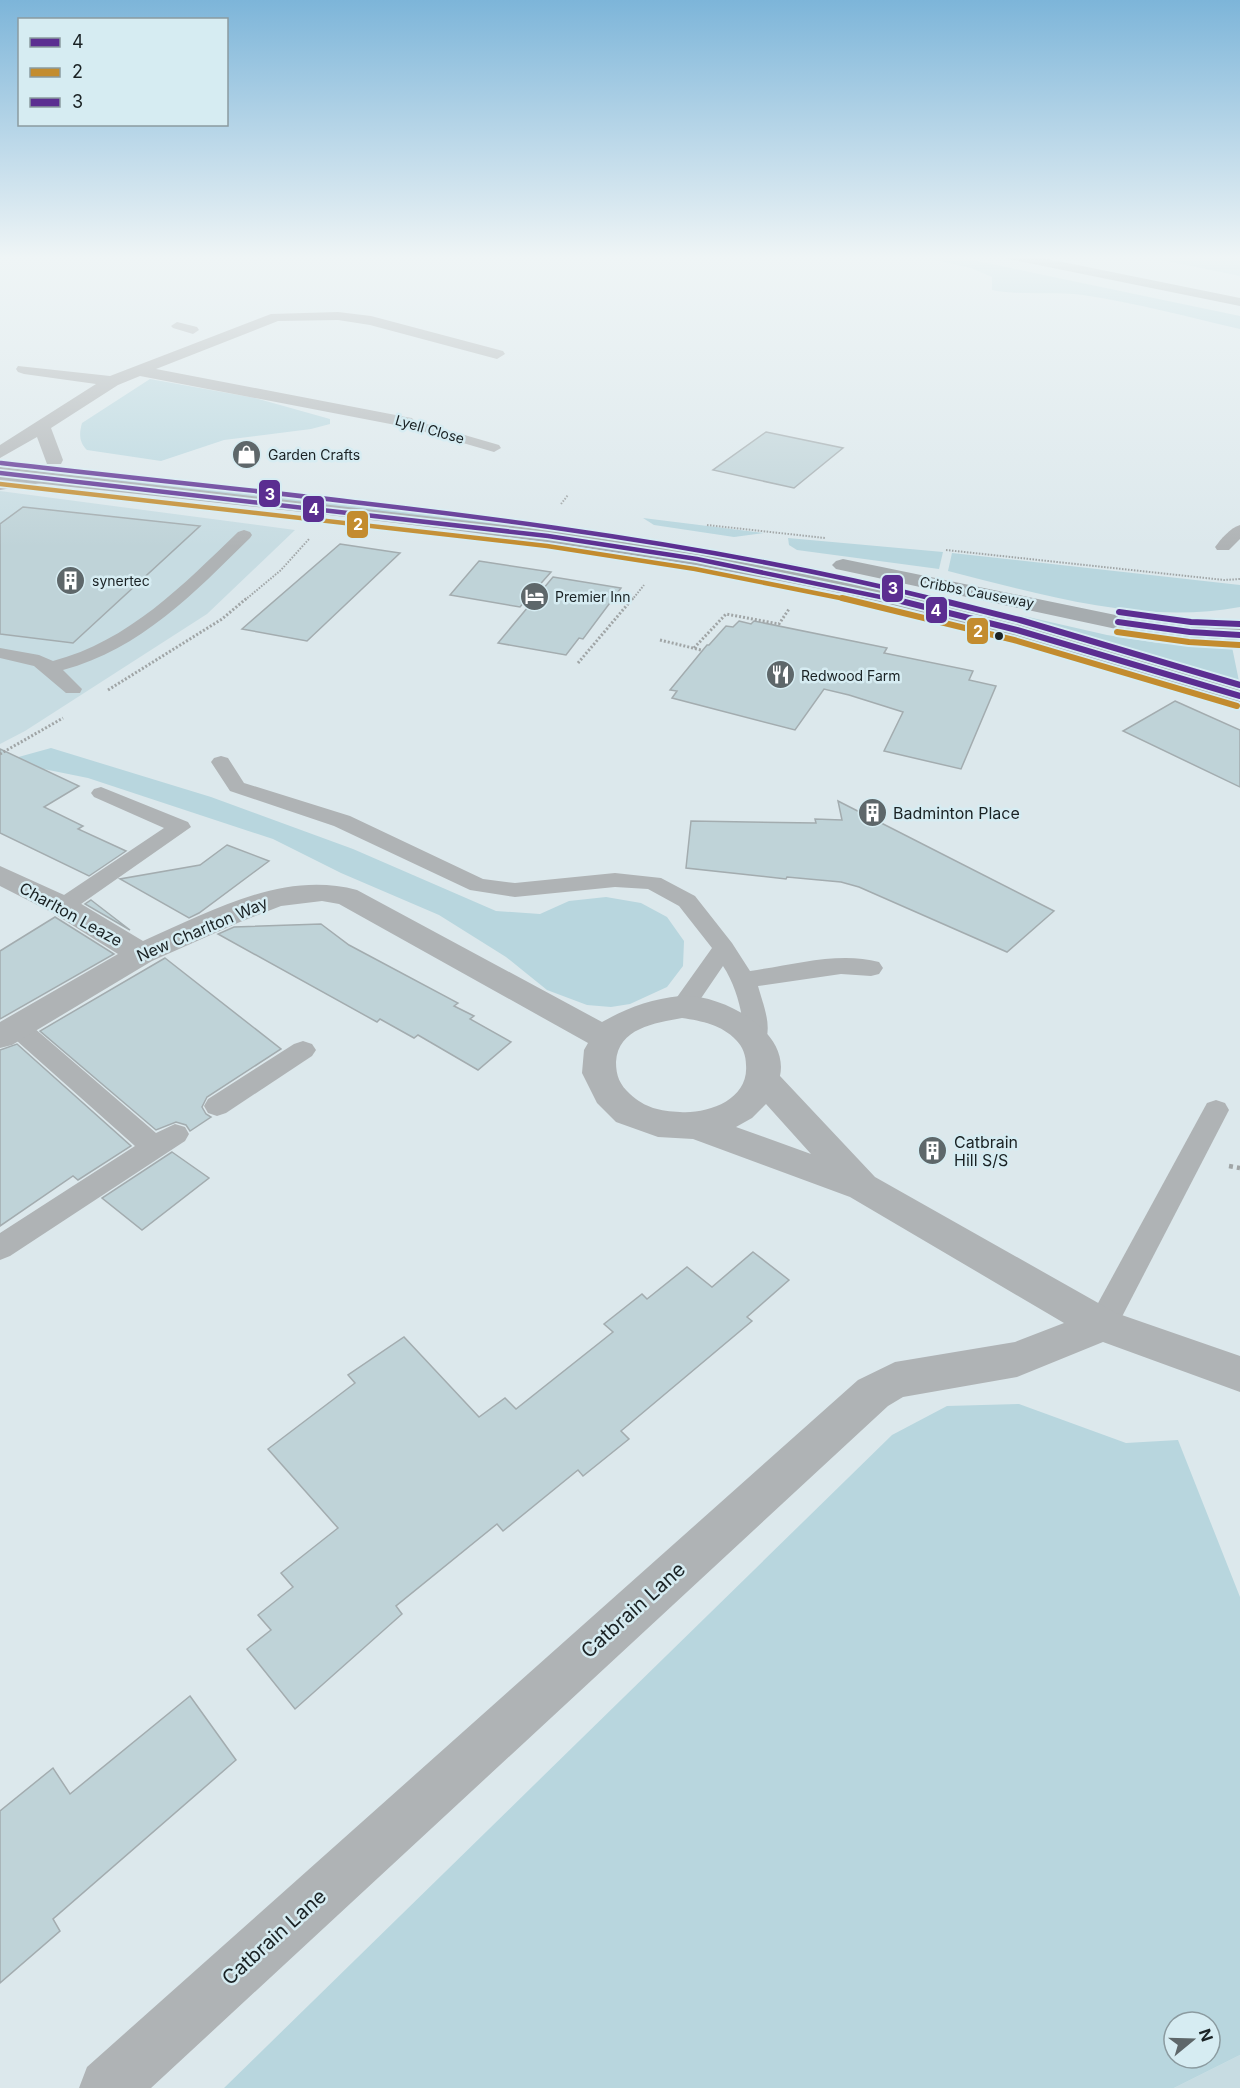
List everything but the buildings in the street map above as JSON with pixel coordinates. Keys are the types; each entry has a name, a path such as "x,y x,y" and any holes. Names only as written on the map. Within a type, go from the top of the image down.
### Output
{"main road":[{"name":"Cribbs Causeway","path":"0,454 490,508 669,532 1062,609 1135,626 1240,635"},
{"name":"Cribbs Causeway","path":"0,473 548,536 697,559 868,593 1017,630 1240,696"},
{"path":"1062,609 1180,617 1240,615"}],"street":[{"path":"0,454 41,425 112,381 182,352"},
{"path":"491,352 497,354"},
{"path":"24,369 112,381"},
{"name":"Lyell Close","path":"139,371 365,412 406,422"},
{"name":"Lyell Close","path":"365,412 384,402"},
{"path":"0,436 41,425"},
{"path":"41,425 54,460"},
{"path":"0,484 40,478"},
{"name":"Charlton Leaze","path":"0,875 63,906 141,954"},
{"name":"New Charlton Way","path":"8,1032 141,954 276,897 322,892 347,896 605,1038"},
{"path":"682,1007 724,1017 754,1040 763,1059 763,1080 755,1096 740,1111 720,1120 695,1126 668,1125 642,1119 621,1107 605,1091 597,1073 597,1055 605,1038 619,1025 637,1015 658,1009 682,1007"},
{"path":"763,1080 863,1187"},
{"path":"695,1126 863,1187 1102,1325 1240,1374"},
{"name":"Catbrain Lane","path":"108,2088 873,1394 896,1380 1017,1359 1102,1325"}],"lane":[{"name":"Lyell Close","path":"406,422 494,448"},
{"path":"1223,548 1240,530"},
{"path":"52,667 86,660 105,651 155,619 244,535"},
{"path":"0,652 34,657 52,667 73,689"},
{"path":"221,762 237,787 342,821 478,885 515,890 556,888 615,880 653,883 687,901 724,948 744,980 755,1019 754,1040"},
{"path":"63,906 180,827 100,793"},
{"path":"682,1007 724,948"},
{"path":"744,980 841,966 871,968"},
{"path":"0,1248 164,1141 8,1032"},
{"path":"217,1106 303,1050"},
{"path":"1102,1325 1216,1110"}],"path":[{"path":"578,663 646,583 635,580"},
{"path":"694,648 726,614 779,624 794,602"},
{"path":"660,640 701,650"}],"shaded area":[{"path":"150,379 255,398 330,419 330,424 311,429 224,440 161,461 87,450 80,438 82,423"},
{"path":"8,463 525,522 667,542 794,564 1107,635 1158,643 1232,647 1240,686 1078,637 946,603 664,547 542,530 0,468 0,464"},
{"path":"0,491 295,530 207,614 25,731 0,744"},
{"path":"643,518 764,533 734,537 654,525"},
{"path":"788,538 943,552 939,569 797,550 789,545"},
{"path":"952,553 1240,585 1240,607 1203,612 1166,612 1093,605 948,571"},
{"path":"51,748 211,797 353,849 496,911 540,914 569,901 606,897 641,903 667,917 684,941 683,966 667,987 630,1004 611,1007 587,1005 547,990 506,957 439,915 341,873 273,839 88,778 4,761"},
{"path":"1019,1404 1126,1443 1178,1440 1240,1597 1240,2055 1222,2064 1222,2010 1162,2010 1162,2070 1210,2070 1174,2088 224,2088 892,1435 947,1406"},
{"path":"1240,2055 1240,2088 1174,2088 1210,2070 1222,2070 1222,2064"}],"transit line":[{"name":"3","path":"1,463 549,526 699,549 870,583 1020,620 1240,685"},
{"name":"4","path":"0,473 548,536 697,559 868,593 1017,630 1240,696"},
{"name":"2","path":"0,484 547,546 695,569 866,603 1014,640 1237,706"},
{"name":"3","path":"1119,612 1191,622 1240,624"},
{"name":"4","path":"1118,622 1190,632 1240,635"},
{"name":"2","path":"1117,632 1189,642 1239,645"}],"place":[{"name":"Garden Crafts","path":"247,454"},
{"name":"synertec","path":"71,580"},
{"name":"Premier Inn","path":"534,596"},
{"name":"Redwood Farm","path":"780,675"},
{"name":"Badminton Place","path":"872,813"},
{"name":"Catbrain Hill S/S","path":"933,1151"}]}
